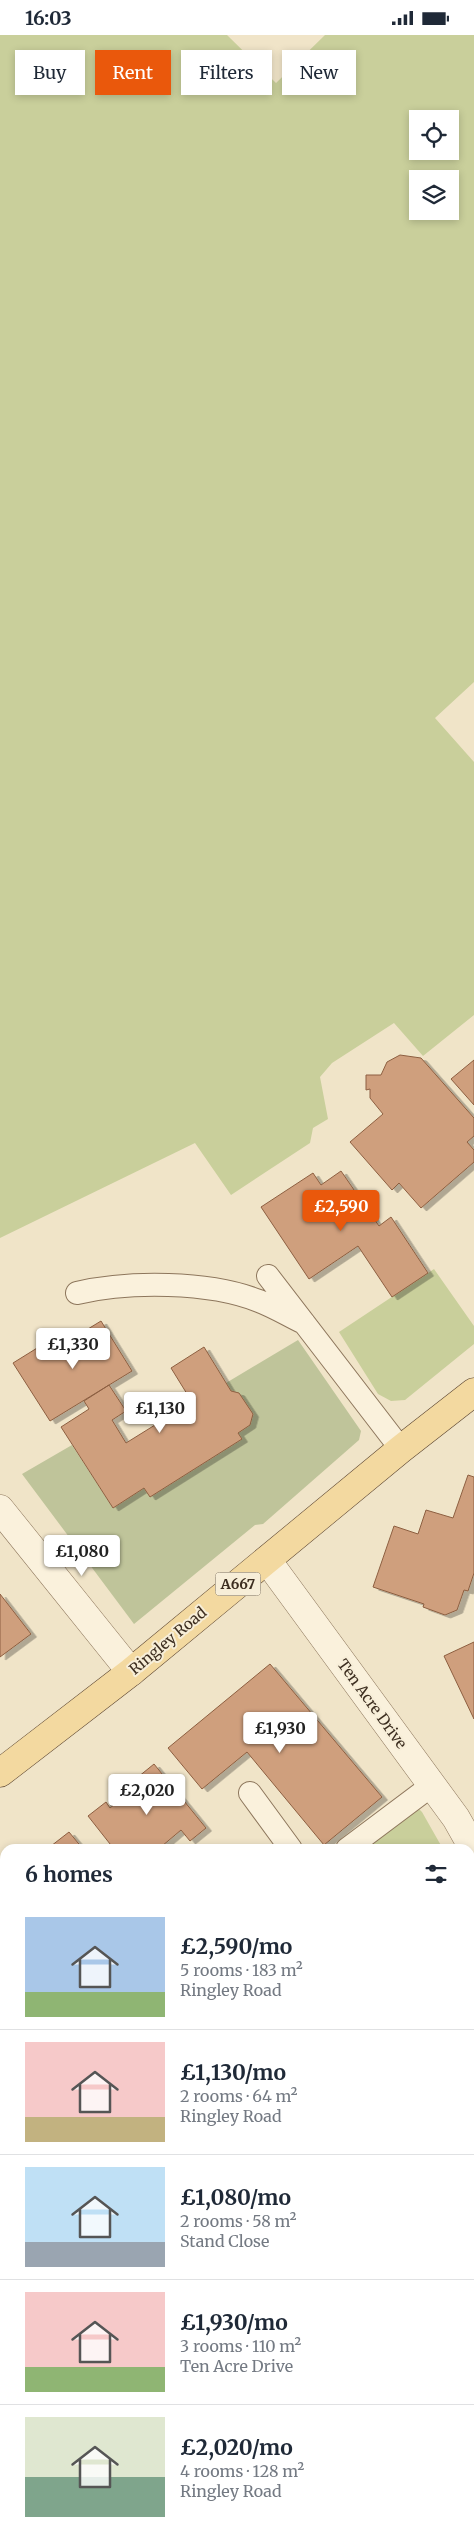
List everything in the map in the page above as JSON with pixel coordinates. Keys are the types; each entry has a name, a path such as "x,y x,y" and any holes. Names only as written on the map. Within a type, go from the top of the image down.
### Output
{"main road":[{"name":"Ringley Road","path":"0,1773 131,1672 401,1449 474,1392"}],"street":[{"path":"0,1509 131,1672"},
{"name":"Ten Acre Drive","path":"267,1560 431,1785 465,1813 473,1844"}],"lane":[{"path":"268,1276 401,1449"},
{"path":"77,1293 103,1287 134,1285 199,1287 259,1301 304,1323"},
{"path":"354,1844 431,1785"},
{"path":"250,1793 287,1844"}],"green space":[{"path":"0,35 227,35 242,50 181,50 181,95 272,95 272,79 276,83 282,77 282,95 356,95 356,50 310,50 325,35 474,35 474,682 435,718 474,762 474,1015 423,1056 394,1023 332,1063 320,1077 328,1119 313,1128 310,1143 231,1195 195,1143 0,1238"},
{"path":"434,1269 474,1326 474,1344 405,1400 391,1401 378,1394 339,1332"},
{"path":"298,1340 361,1431 359,1440 263,1524 255,1525 134,1624 22,1474 72,1445 113,1508 144,1488 150,1497 242,1439 238,1433 252,1414 239,1393 231,1391 226,1383"},
{"path":"418,1808 440,1844 372,1844"}],"building":[{"path":"400,1055 421,1058 474,1118 474,1136 467,1142 474,1150 474,1162 421,1208 399,1183 392,1190 350,1142 383,1114 370,1098 370,1089 366,1090 366,1075 381,1075 387,1062"},
{"path":"474,1060 474,1105 451,1079"},
{"path":"341,1171 379,1226 391,1217 428,1273 392,1297 358,1246 309,1279 261,1207 313,1173 321,1185"},
{"path":"101,1321 132,1371 50,1421 13,1363 42,1345 47,1354"},
{"path":"204,1347 231,1391 239,1393 253,1414 250,1425 238,1433 242,1439 150,1497 144,1488 113,1508 61,1427 89,1409 84,1401 109,1385 126,1411 112,1420 126,1443 192,1402 171,1368"},
{"path":"468,1475 474,1477 474,1573 468,1591 464,1590 457,1610 445,1615 423,1607 424,1604 373,1587 394,1526 418,1534 426,1510 453,1518"},
{"path":"0,1594 31,1634 0,1657"},
{"path":"474,1642 474,1719 444,1656"},
{"path":"270,1664 382,1797 323,1844 247,1752 202,1789 168,1748"},
{"path":"154,1764 206,1828 190,1841 181,1830 164,1844 110,1844 88,1816 106,1802 110,1808 142,1782 138,1777"},
{"path":"69,1832 79,1844 54,1844"}]}
